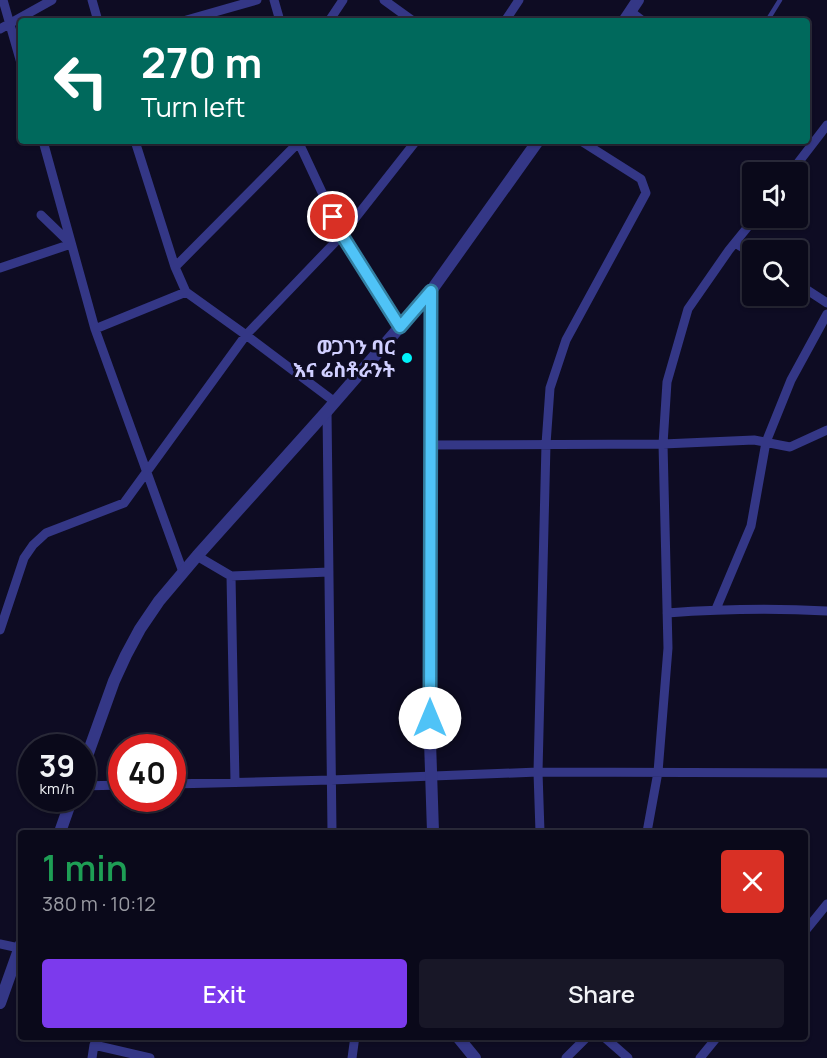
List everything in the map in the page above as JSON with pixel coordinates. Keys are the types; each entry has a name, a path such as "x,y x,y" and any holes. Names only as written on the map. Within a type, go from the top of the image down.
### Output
{"street":[{"path":"3,0 18,52"},
{"path":"19,18 52,0"},
{"path":"92,0 97,18"},
{"path":"194,18 257,0"},
{"path":"274,0 279,18"},
{"path":"331,18 343,0"},
{"path":"384,0 409,18"},
{"path":"396,9 403,0"},
{"path":"507,18 519,0"},
{"path":"627,16 639,0"},
{"path":"0,29 18,19"},
{"path":"810,141 827,125"},
{"path":"44,144 95,329 183,572"},
{"path":"136,144 175,267 186,292 246,335 331,406"},
{"path":"175,267 296,144"},
{"path":"299,144 342,235 400,327"},
{"path":"0,630 24,558 33,545 46,533 124,503 246,335 342,235 414,144"},
{"path":"95,734 126,655 159,600 431,291 536,144"},
{"path":"540,830 538,772 549,388 566,340 646,193 640,179 585,144"},
{"path":"797,162 808,144"},
{"path":"0,268 71,244 41,215"},
{"path":"647,830 658,772 668,648 663,444 667,382 688,309 747,228"},
{"path":"735,243 742,247"},
{"path":"431,291 430,741 433,830"},
{"path":"808,291 827,303"},
{"path":"95,329 186,292"},
{"path":"716,609 751,526 766,442 791,380 827,314"},
{"path":"331,406 329,572 332,830"},
{"path":"430,445 663,444 754,440 790,447 827,430"},
{"path":"197,556 231,576 329,572"},
{"path":"231,576 235,782"},
{"path":"667,613 778,608 827,611"},
{"path":"186,784 538,772 827,773"},
{"path":"61,830 67,812"},
{"path":"808,928 827,904"},
{"path":"0,944 18,946"},
{"path":"0,1003 18,952"},
{"path":"352,1058 354,1040"},
{"path":"459,1040 475,1058"},
{"path":"566,1058 584,1040"},
{"path":"608,1040 628,1058"},
{"path":"700,1058 715,1040"},
{"path":"92,1058 94,1045 150,1058"}],"lane":[{"path":"769,18 780,0"}],"place":[{"name":"ወጋገን ባር እና ሬስቶራንት","path":"407,358"}],"route":[{"path":"333,217 400,327 431,291 430,718"}]}
